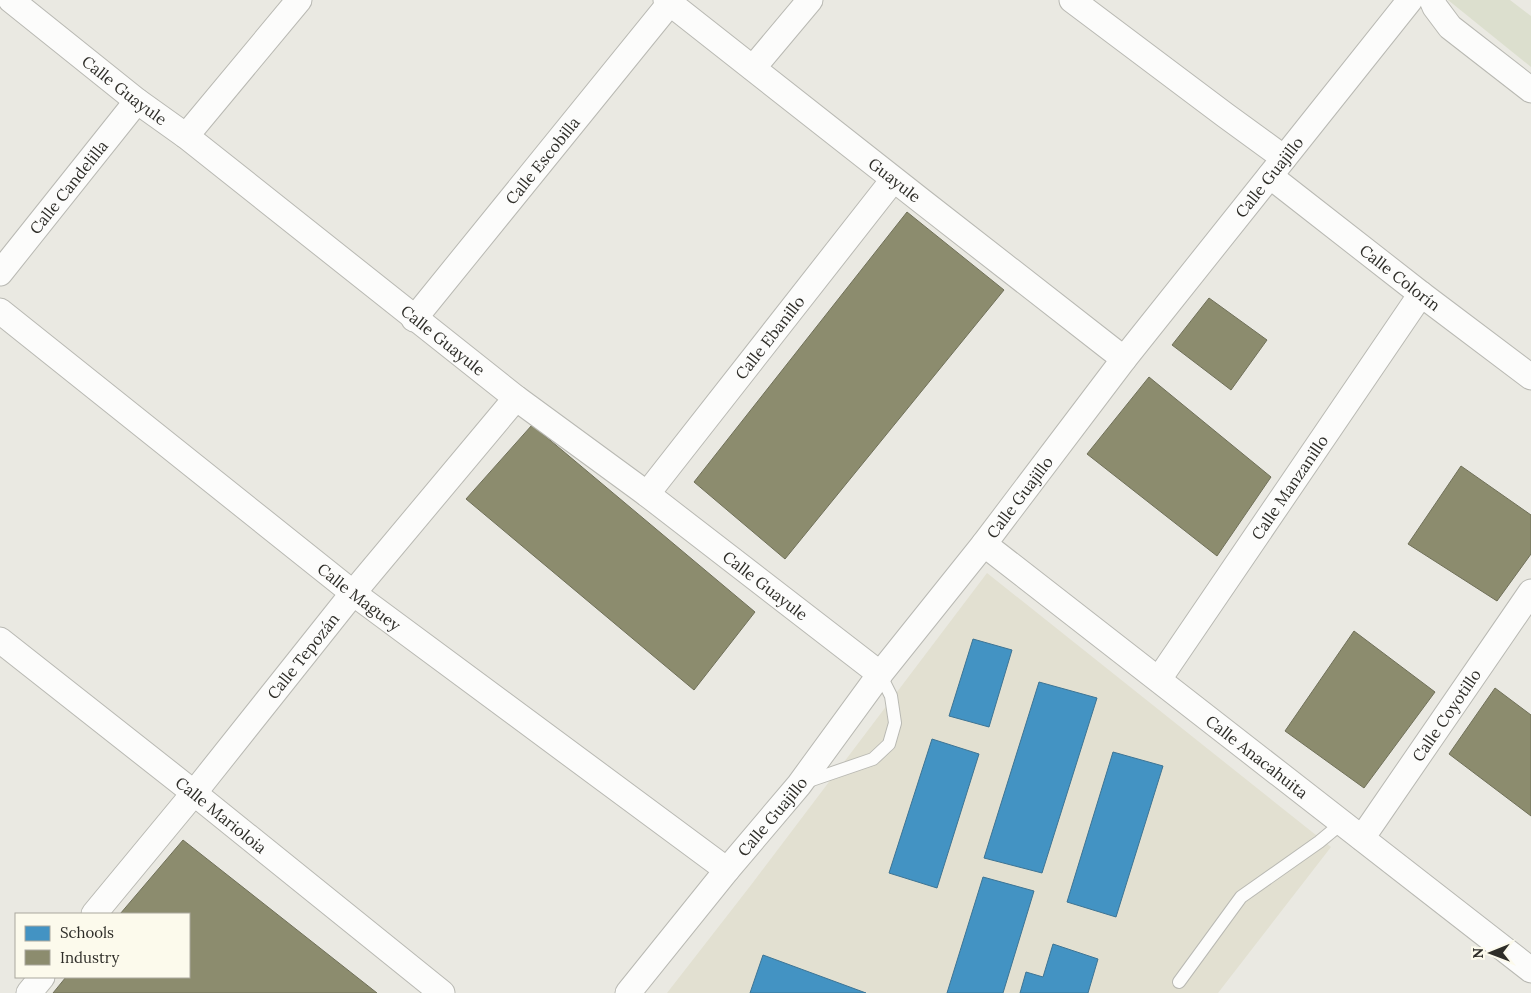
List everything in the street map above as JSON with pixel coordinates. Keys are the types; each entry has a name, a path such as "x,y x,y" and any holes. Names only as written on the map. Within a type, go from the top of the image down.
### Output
{"street":[{"name":"Calle Guayule","path":"11,0 137,100 186,136 414,319 516,398 647,494 880,674"},
{"path":"186,136 299,0"},
{"path":"753,68 810,0"},
{"name":"Calle Colorín","path":"1072,0 1225,115 1277,167 1421,294 1531,377"},
{"name":"Calle Guajillo","path":"628,993 727,870 799,785 880,674 984,544 1124,359 1410,0"},
{"path":"1432,0 1450,27 1531,90"},
{"name":"Guayule","path":"668,2 1124,359"},
{"name":"Calle Escobilla","path":"414,319 668,2"},
{"name":"Calle Candelilla","path":"0,273 137,100"},
{"name":"Calle Ebanillo","path":"647,494 893,180"},
{"name":"Calle Manzanillo","path":"1159,680 1421,294"},
{"name":"Calle Maguey","path":"0,312 353,593 727,870"},
{"name":"Calle Tepozán","path":"95,913 194,793 353,593 516,398"},
{"name":"Calle Anacahuita","path":"984,544 1531,970"},
{"name":"Calle Coyotillo","path":"1362,838 1531,592"},
{"name":"Calle Marioloia","path":"0,640 194,793 442,993"},
{"path":"28,993 41,978"}],"lane":[{"path":"799,785 873,759 889,744 895,723 891,696 880,674"},
{"path":"1178,982 1241,897 1319,842 1342,823"}],"shaded area":[{"path":"987,573 1331,847 1218,993 667,993 751,885"}],"green space":[{"path":"1448,0 1510,0 1531,16 1531,67"}],"building: Schools":[{"path":"973,639 1012,650 989,727 949,716"},
{"path":"1039,682 1097,698 1042,873 984,858"},
{"path":"932,739 979,754 937,888 889,873"},
{"path":"1113,752 1163,766 1116,917 1067,902"},
{"path":"983,877 1034,891 1003,993 947,993"},
{"path":"1053,944 1098,959 1088,993 1020,993 1026,972 1043,977"},
{"path":"763,955 866,993 750,993"}],"building: Industry":[{"path":"907,212 1004,290 785,559 694,482"},
{"path":"1209,298 1267,340 1231,390 1172,345"},
{"path":"1149,377 1271,477 1217,556 1087,454"},
{"path":"532,425 755,612 694,690 466,499"},
{"path":"1461,466 1531,515 1531,554 1497,601 1408,544"},
{"path":"1354,631 1435,692 1364,788 1285,731"},
{"path":"1495,688 1531,715 1531,816 1449,754"},
{"path":"183,840 377,993 53,993 65,978 190,978 190,913 121,913"}]}
